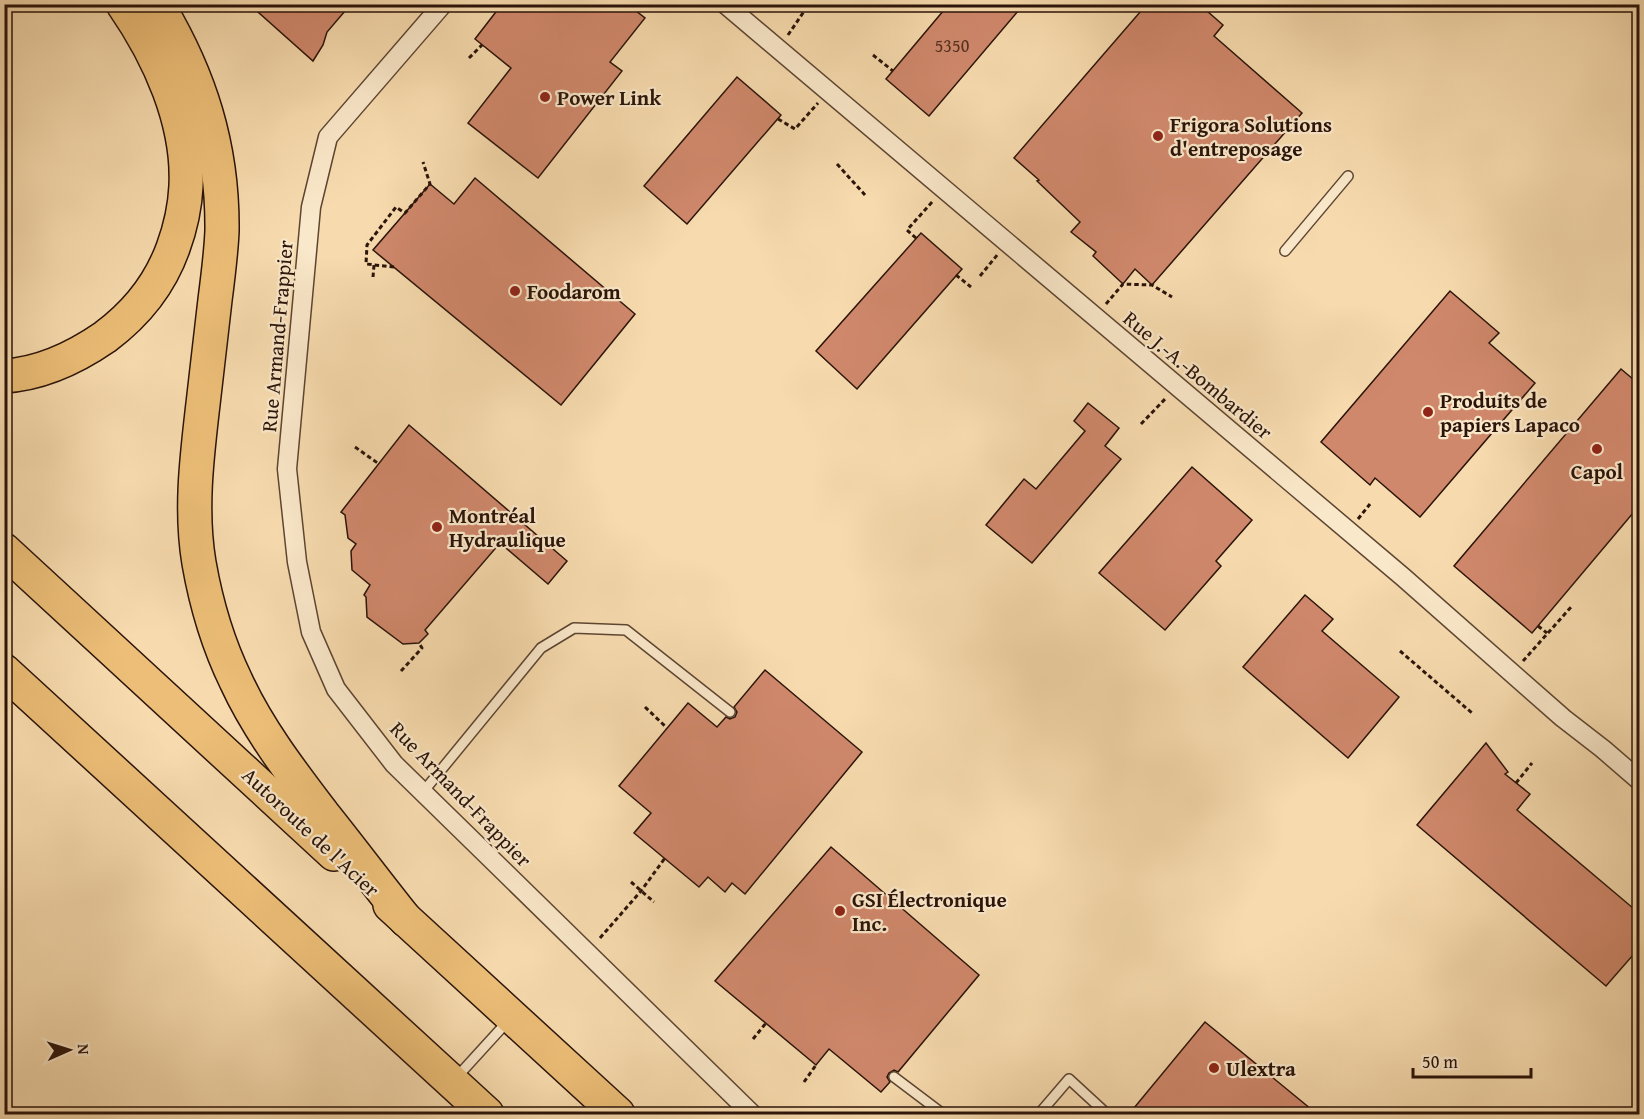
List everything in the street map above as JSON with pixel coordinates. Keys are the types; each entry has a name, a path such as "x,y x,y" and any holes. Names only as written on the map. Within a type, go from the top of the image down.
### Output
{"highway":[{"path":"4,376 30,371 67,359 114,330 154,287 166,265 176,238 186,187 181,131 161,72 143,35 123,4"},
{"path":"157,4 179,41 197,84 211,127 220,177 222,213 220,254 195,482 196,536 209,608 236,682 272,745 406,920"},
{"name":"Autoroute de l'Acier","path":"4,550 618,1114"},
{"path":"4,671 488,1114"}],"street":[{"name":"Rue Armand-Frappier","path":"443,4 328,136 311,207 287,469 297,562 311,632 336,689 394,764 752,1114"},
{"name":"Rue J.-A.-Bombardier","path":"725,4 1403,577 1563,718 1640,781"}],"lane":[{"path":"1285,251 1348,176"},
{"path":"423,792 541,648 574,628 626,630 730,712"},
{"path":"452,1082 512,1017"},
{"path":"894,1077 943,1114"},
{"path":"1039,1114 1069,1079 1107,1114"}],"path":[{"path":"363,4 369,9"},
{"path":"778,49 808,4"},
{"path":"469,58 482,45"},
{"path":"873,55 892,71"},
{"path":"778,119 795,129 828,91"},
{"path":"394,267 366,264 367,245 396,207 405,213 430,184 423,162"},
{"path":"837,164 865,195"},
{"path":"916,238 908,230 944,189"},
{"path":"980,276 1007,243"},
{"path":"373,277 374,265"},
{"path":"956,275 971,287"},
{"path":"1095,317 1123,284 1152,285 1172,297"},
{"path":"1141,424 1177,387"},
{"path":"355,447 378,464"},
{"path":"1512,674 1572,606"},
{"path":"1538,626 1547,633"},
{"path":"401,671 422,648 420,643"},
{"path":"1400,651 1472,713"},
{"path":"645,707 667,728"},
{"path":"1516,783 1532,763"},
{"path":"600,938 641,891 665,858"},
{"path":"631,882 654,902"},
{"path":"753,1039 766,1023"},
{"path":"804,1082 816,1065"}],"building":[{"path":"249,4 351,4 327,32 323,45 313,61"},
{"name":"Power Link","path":"502,4 627,4 645,18 610,62 622,71 538,178 468,123 511,68 475,39"},
{"path":"949,4 1024,4 929,116 886,79"},
{"name":"Frigora Solutions d'entreposage","path":"1147,4 1199,4 1223,25 1214,36 1302,113 1152,285 1135,269 1123,284 1093,256 1096,252 1071,232 1080,222 1014,158"},
{"path":"737,77 781,115 687,224 644,186"},
{"name":"Foodarom","path":"475,178 635,314 561,405 373,250 430,184 454,204"},
{"path":"921,233 962,269 857,389 816,351"},
{"name":"Produits de papiers Lapaco","path":"1450,291 1499,333 1489,343 1535,383 1420,517 1375,478 1370,485 1321,442"},
{"name":"Capol","path":"1621,369 1640,385 1640,518 1633,513 1532,633 1454,566"},
{"path":"1088,403 1119,428 1105,446 1121,459 1032,563 986,525 1024,479 1036,489 1085,431 1074,421"},
{"name":"Montréal Hydraulique","path":"409,425 567,561 548,584 500,543 425,630 428,634 419,643 403,644 367,617 364,595 370,585 352,570 351,551 356,544 348,538 345,515 341,512"},
{"path":"1192,467 1252,520 1216,561 1221,566 1165,630 1099,573"},
{"path":"1305,595 1333,619 1322,631 1399,697 1348,758 1243,667"},
{"path":"765,670 862,752 745,894 732,883 725,892 708,877 699,887 634,833 651,813 619,786 688,703 717,727 726,717 730,719 735,717 737,712 734,707"},
{"path":"1486,743 1508,772 1505,774 1530,794 1517,810 1640,914 1640,947 1606,986 1417,825"},
{"name":"GSI Électronique Inc.","path":"831,847 979,975 898,1072 894,1070 889,1073 887,1077 890,1082 881,1092 829,1049 816,1065 715,981"},
{"name":"Ulextra","path":"1205,1022 1317,1114 1129,1114"}],"place":[{"name":"Power Link","path":"545,97"},
{"name":"Frigora Solutions d'entreposage","path":"1158,136"},
{"name":"Foodarom","path":"515,291"},
{"name":"Produits de papiers Lapaco","path":"1428,412"},
{"name":"Capol","path":"1597,449"},
{"name":"Montréal Hydraulique","path":"437,527"},
{"name":"GSI Électronique Inc.","path":"840,911"},
{"name":"Ulextra","path":"1214,1068"}]}
